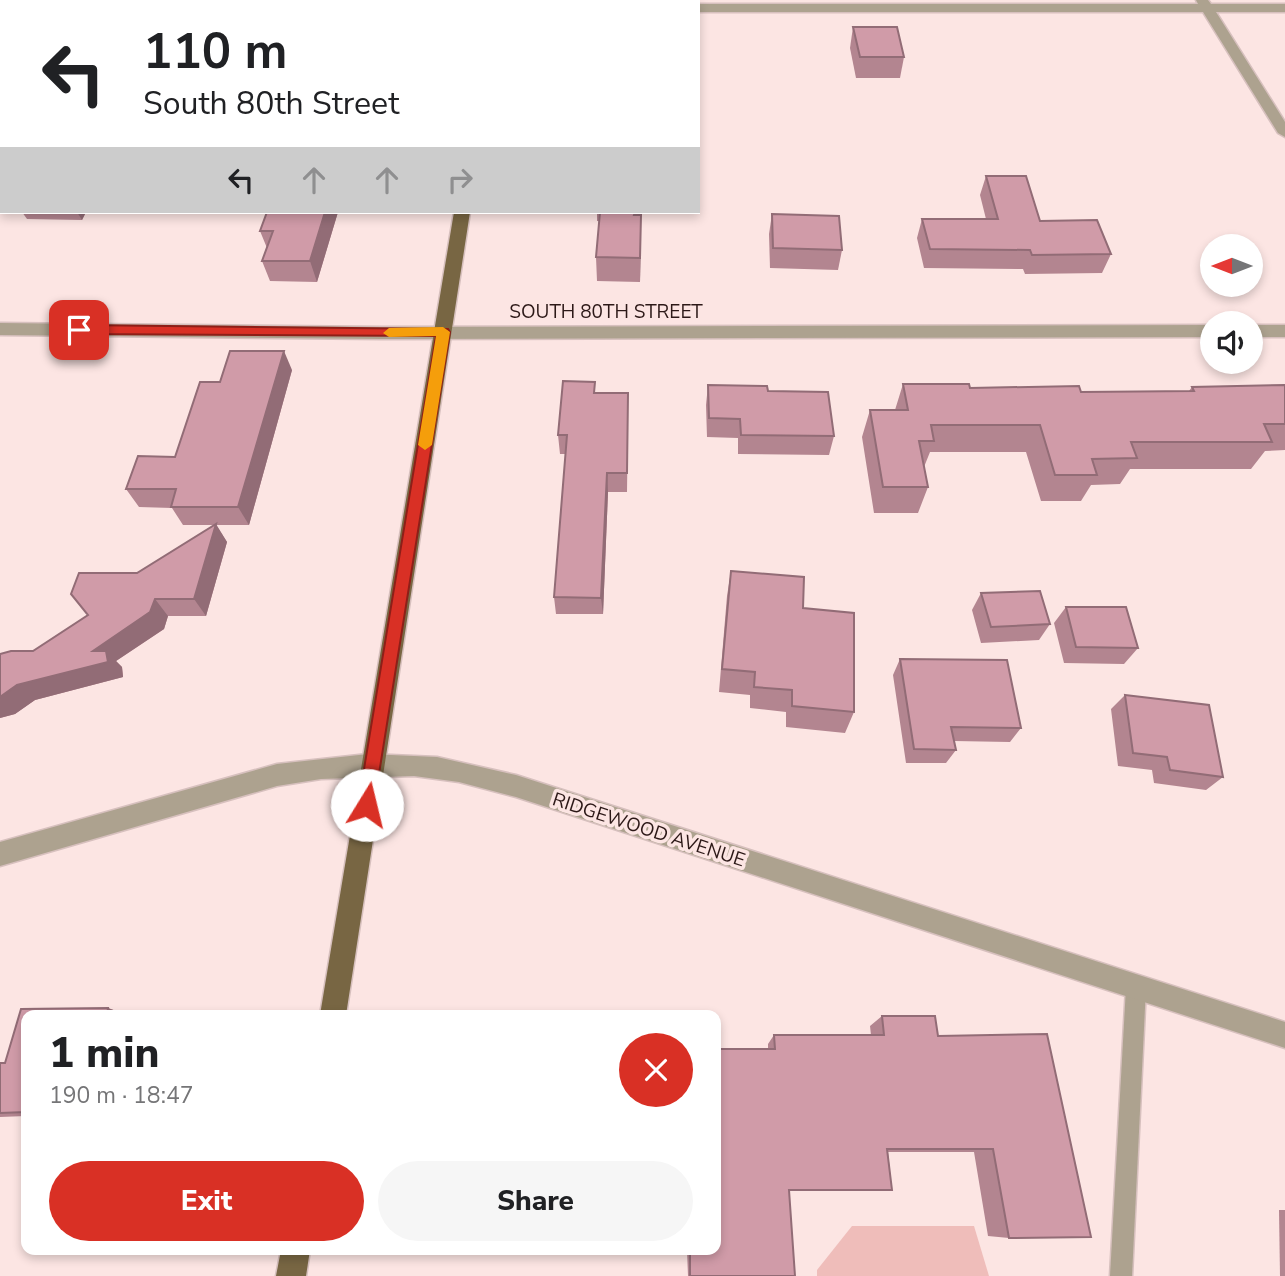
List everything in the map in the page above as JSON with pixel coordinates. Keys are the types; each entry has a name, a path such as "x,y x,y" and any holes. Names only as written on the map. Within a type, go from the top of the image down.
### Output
{"main road":[{"path":"334,1010 462,214"},
{"path":"292,1276 295,1255"}],"street":[{"path":"700,8 1204,4 1285,8"},
{"path":"1204,4 1285,133"},
{"name":"SOUTH 80TH STREET","path":"0,329 443,332 1200,331"},
{"path":"1263,331 1285,331"},
{"name":"RIDGEWOOD AVENUE","path":"0,853 264,778 309,770 373,766 422,766 457,770 516,786 1285,1035"}],"lane":[{"path":"1121,1276 1136,987"}],"shaded area":[{"path":"852,1226 974,1226 989,1276 817,1276 817,1270"}],"building":[{"path":"853,27 897,27 904,57 860,57"},
{"path":"986,176 1026,176 1040,221 1097,220 1111,254 1032,255 1030,250 930,249 922,219 998,219"},
{"path":"266,214 324,214 310,261 262,261 273,231 260,231"},
{"path":"600,214 641,215 640,258 596,257"},
{"path":"772,214 839,216 842,250 773,248"},
{"path":"230,351 284,351 238,507 171,507 176,489 126,489 138,456 175,457 200,382 220,382"},
{"path":"563,381 595,382 594,393 628,393 627,473 607,473 601,598 554,597 567,435 558,435"},
{"path":"903,384 969,384 970,388 1079,386 1081,392 1194,391 1192,387 1285,385 1285,424 1264,424 1272,442 1131,442 1137,458 1092,459 1097,475 1055,475 1040,425 931,425 934,441 919,441 928,487 883,487 870,410 908,410"},
{"path":"708,385 767,386 768,391 828,392 834,436 741,435 740,419 709,418"},
{"path":"216,524 194,599 155,599 150,612 93,651 106,651 108,662 17,685 0,697 0,654 33,651 88,615 71,594 79,573 137,573"},
{"path":"731,571 804,577 803,608 854,613 854,712 792,706 792,690 754,687 755,672 722,669"},
{"path":"1040,591 1050,624 991,627 981,593"},
{"path":"1066,607 1126,607 1138,648 1076,647"},
{"path":"900,659 1007,660 1021,728 951,727 956,750 914,749"},
{"path":"1125,695 1209,705 1223,777 1170,770 1167,757 1133,753"},
{"path":"108,1008 21,1010 21,1112 0,1113 0,1063 5,1063 21,1009"},
{"path":"882,1016 935,1016 938,1036 1047,1034 1091,1237 1009,1238 993,1149 887,1149 892,1190 789,1190 795,1276 690,1276 690,1255 721,1255 721,1049 775,1049 774,1035 884,1035"}],"slow traffic":[{"path":"389,333 443,332 425,445"}],"route":[{"path":"79,330 443,332 367,805"}]}
